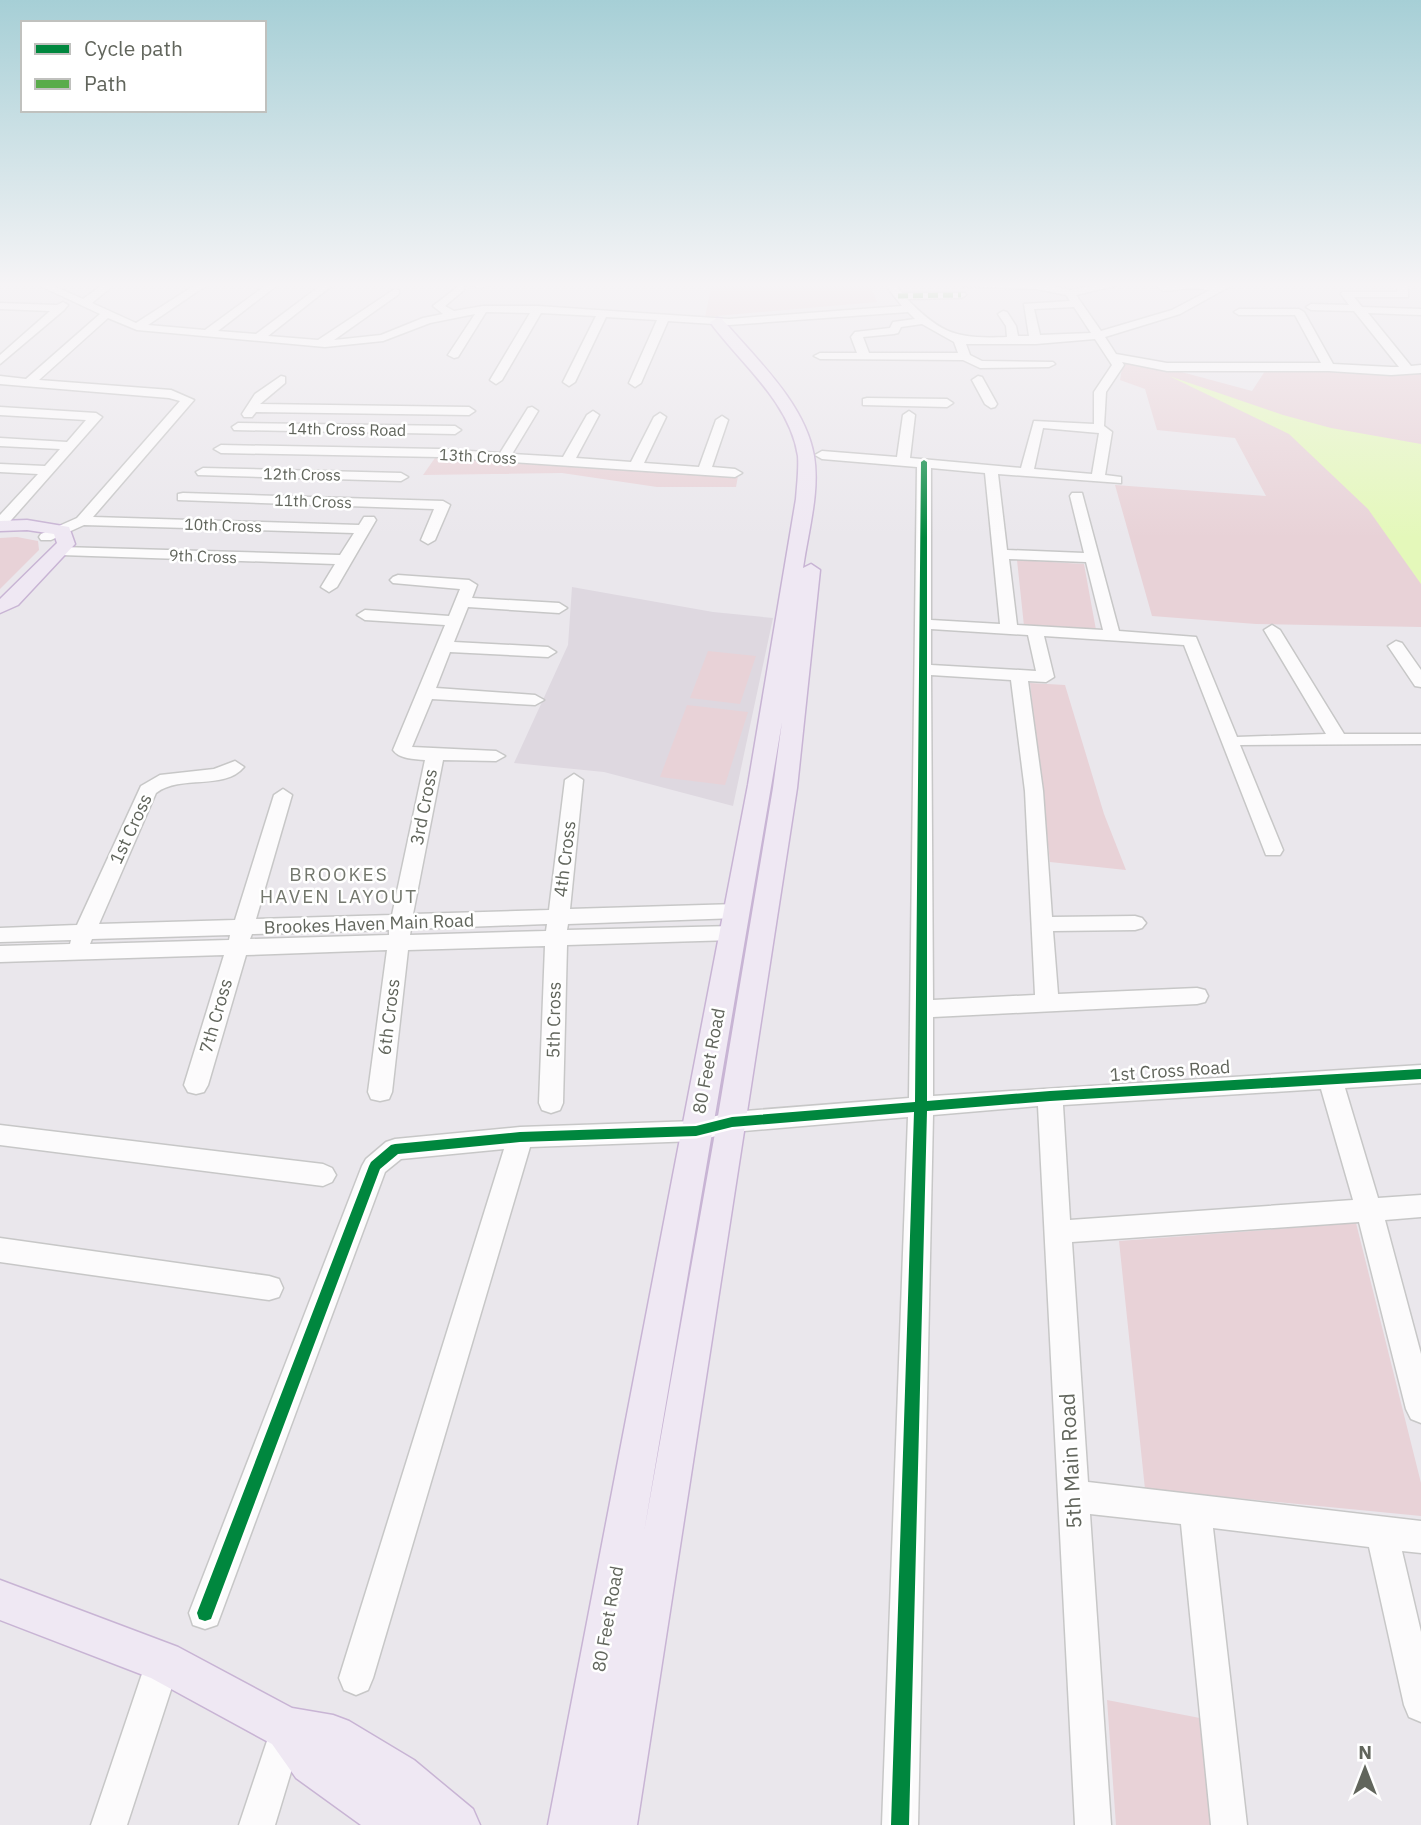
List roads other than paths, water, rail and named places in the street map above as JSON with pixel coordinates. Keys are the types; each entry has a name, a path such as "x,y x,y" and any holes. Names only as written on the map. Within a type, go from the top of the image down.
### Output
{"main road":[{"name":"80 Feet Road","path":"571,1825 735,922 773,787 803,646 822,455 758,368"},
{"name":"80 Feet Road","path":"614,1825 732,1122 773,787 785,631 804,484 807,454 803,427"},
{"path":"0,525 41,526 66,544 10,601 0,607"},
{"path":"0,532 54,534"},
{"path":"0,596 44,553 54,534"},
{"path":"0,1600 163,1662 286,1729 333,1737 398,1776 457,1825"},
{"path":"286,1729 312,1762 399,1825"}],"street":[{"path":"31,380 45,368"},
{"path":"496,380 503,368"},
{"path":"569,382 576,368"},
{"path":"635,383 641,368"},
{"path":"1100,423 1100,392 1116,368"},
{"path":"1360,368 1421,369"},
{"path":"0,380 102,386 123,392 171,394 188,400 82,521 54,534"},
{"path":"163,523 259,397 281,380"},
{"path":"978,380 991,404"},
{"path":"867,402 950,404"},
{"path":"253,408 469,411 439,453"},
{"path":"0,411 96,416 0,525"},
{"path":"504,457 532,411"},
{"path":"568,461 593,415"},
{"path":"903,460 909,415"},
{"path":"636,466 660,416"},
{"path":"704,470 722,420"},
{"path":"1027,472 1038,424 1100,428 1106,432 1098,478"},
{"name":"14th Cross Road","path":"238,427 455,430"},
{"path":"0,442 72,446"},
{"name":"13th Cross","path":"221,449 439,453 735,473"},
{"path":"822,455 1116,480"},
{"path":"900,1825 920,1106 925,670 924,462"},
{"path":"0,468 48,471"},
{"path":"991,469 1009,629"},
{"name":"12th Cross","path":"202,472 401,477"},
{"path":"0,496 23,497"},
{"path":"1077,496 1112,635"},
{"name":"11th Cross","path":"183,497 443,505 428,540"},
{"path":"330,587 381,503"},
{"name":"10th Cross","path":"82,521 363,529"},
{"name":"9th Cross","path":"61,551 345,560"},
{"path":"1001,554 1092,558"},
{"path":"398,580 469,584 402,750 414,754 496,756"},
{"path":"463,602 559,608"},
{"path":"365,615 455,621"},
{"path":"925,624 1191,640 1273,850"},
{"path":"925,670 1046,677 1035,631"},
{"path":"1272,631 1338,739"},
{"path":"1396,646 1421,682"},
{"path":"445,647 548,652"},
{"path":"1019,676 1034,791 1047,1003"},
{"path":"426,693 535,700"},
{"path":"1244,740 1421,739"},
{"name":"3rd Cross","path":"399,932 435,754"},
{"name":"1st Cross","path":"80,942 148,790 162,780 219,774 235,767"},
{"name":"4th Cross","path":"556,927 574,780"},
{"name":"7th Cross","path":"196,1085 284,795"},
{"name":"Brookes Haven Main Road","path":"0,954 80,942 735,922"},
{"path":"1042,924 1135,923"},
{"name":"5th Cross","path":"551,1103 556,927"},
{"name":"6th Cross","path":"380,1092 399,932"},
{"name":"Brookes Haven Main Road","path":"0,935 80,942"},
{"path":"920,1009 1197,996"},
{"name":"1st Cross Road","path":"205,1613 375,1166 395,1149 520,1137 695,1131 732,1122 1050,1096 1421,1073"},
{"path":"1330,1079 1369,1210 1421,1409"},
{"name":"5th Main Road","path":"1050,1096 1093,1825"},
{"path":"0,1135 323,1175"},
{"path":"356,1678 520,1137"},
{"path":"1059,1232 1421,1206"},
{"path":"0,1250 269,1288"},
{"path":"1073,1496 1421,1538"},
{"path":"1195,1510 1229,1825"},
{"path":"1382,1533 1421,1705"},
{"path":"109,1825 163,1662"},
{"path":"257,1825 286,1729"}],"district":[{"name":"BROOKES HAVEN LAYOUT","path":"339,885"}]}
